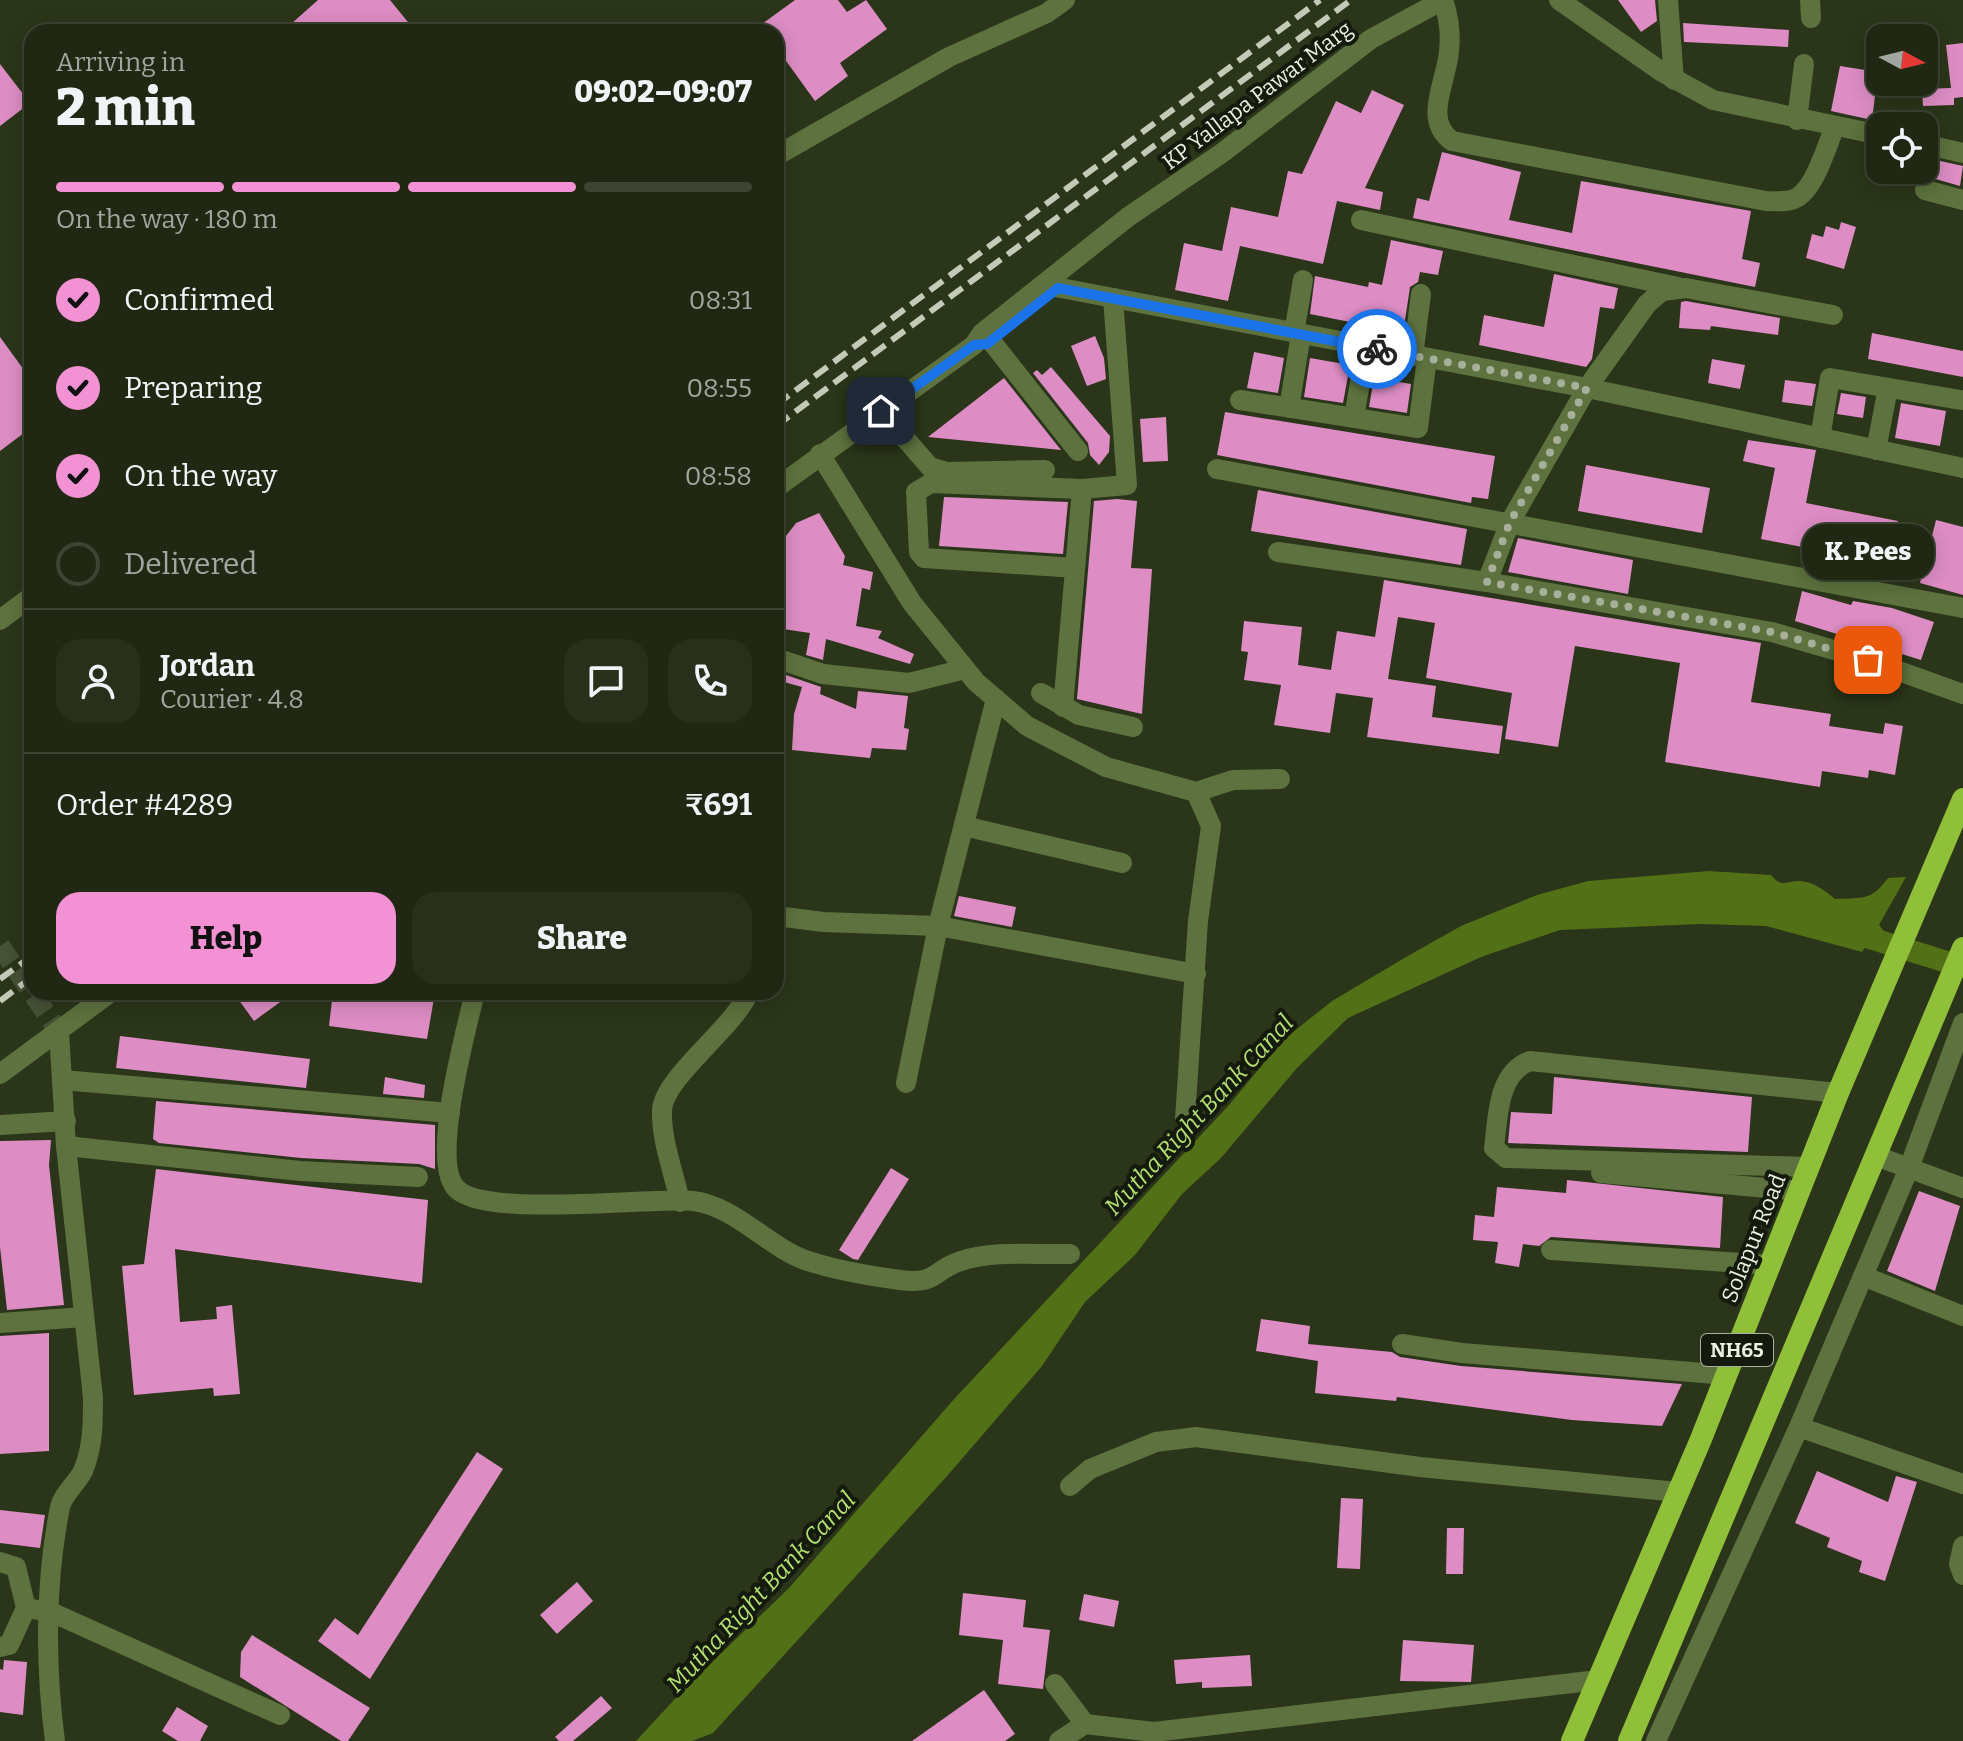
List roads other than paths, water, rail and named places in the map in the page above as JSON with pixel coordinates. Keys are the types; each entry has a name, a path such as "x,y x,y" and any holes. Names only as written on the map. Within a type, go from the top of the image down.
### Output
{"highway":[{"name":"Solapur Road","path":"1574,1738 1727,1375 1838,1093 1961,807"},
{"name":"NH65","path":"1632,1735 1963,948"}],"street":[{"path":"784,151 949,57 1047,13 1065,0"},
{"path":"1443,0 1450,19 1449,53 1436,117 1441,133 1452,141 1766,201 1784,201 1799,197 1835,127"},
{"name":"KP Yallapa Pawar Marg","path":"784,482 982,343 982,333 1052,286 1128,217 1145,208 1371,39 1443,0"},
{"path":"1559,0 1674,80 1713,100 1866,133"},
{"path":"1668,0 1674,80"},
{"path":"1797,120 1804,64"},
{"path":"1938,147 1963,153"},
{"path":"1925,190 1963,200"},
{"path":"1361,220 1686,288 1833,315"},
{"path":"1289,408 1303,280"},
{"path":"1052,286 1587,388 1963,468"},
{"path":"1487,582 1510,522 1587,388 1647,304 1662,291 1686,288"},
{"path":"1240,400 1418,428 1421,294"},
{"path":"1075,568 924,558 919,552 916,492 931,483 1082,489 1127,485 1113,298"},
{"path":"982,343 1078,451"},
{"path":"1354,418 1366,346"},
{"path":"1820,438 1830,378 1961,400"},
{"path":"1876,450 1888,388"},
{"path":"881,411 930,467 947,472 1045,470"},
{"path":"820,454 912,603 965,669 1027,726 1106,767 1196,792 1233,780 1280,779"},
{"path":"1217,469 1963,608"},
{"path":"1063,707 1082,489"},
{"path":"1278,552 1487,582 1772,632 1963,694"},
{"path":"0,620 24,602"},
{"path":"784,661 823,674 909,683 965,669"},
{"path":"1041,693 1063,707 1105,723 1133,727"},
{"path":"906,1083 938,926 996,699"},
{"path":"1185,1119 1211,826 1196,792"},
{"path":"964,826 1122,863"},
{"path":"784,917 823,922 938,926 1196,974"},
{"path":"0,1074 101,1000"},
{"path":"473,1000 450,1113 447,1174 453,1185 466,1196 509,1204 696,1201 743,1222 804,1259 902,1280 929,1281 960,1261 1070,1254"},
{"path":"680,1202 664,1132 662,1107 670,1088 721,1034 744,1000"},
{"path":"1939,1007 1963,1015"},
{"path":"1632,1735 1658,1736 1799,1427 1909,1168 1963,1023"},
{"path":"55,1741 49,1694 52,1568 61,1503 82,1471 93,1436 66,1146 59,1032"},
{"path":"1809,1167 1506,1158 1494,1148 1501,1092 1523,1064 1530,1061 1838,1093"},
{"path":"62,1080 450,1113"},
{"path":"0,1125 66,1121"},
{"path":"66,1146 300,1171 418,1177"},
{"path":"1876,1156 1963,1188"},
{"path":"1569,1171 1800,1191"},
{"path":"1551,1250 1771,1265"},
{"path":"1863,1276 1963,1316"},
{"path":"0,1323 84,1317"},
{"path":"1402,1344 1462,1353 1727,1375"},
{"path":"1799,1427 1963,1484"},
{"path":"1070,1486 1090,1469 1156,1442 1196,1437 1420,1467 1678,1492"},
{"path":"1963,1546 1959,1564 1963,1575"},
{"path":"0,1562 16,1567 26,1608 9,1645 0,1647"},
{"path":"26,1608 51,1612 280,1715"},
{"path":"1059,1741 1085,1724 1154,1732 1216,1722 1598,1680"},
{"path":"1055,1684 1085,1724"}],"waterway":[{"name":"Mutha Right Bank Canal","path":"1857,934 1963,967"}],"tunnel":[{"path":"0,946 24,981"},
{"path":"37,1000 59,1032"}],"railway":[{"path":"784,399 1320,0"},
{"path":"784,420 1351,0"},
{"path":"0,979 24,962"},
{"path":"0,1001 24,983"}],"place":[{"name":"K. Pees","path":"1868,660"}]}
